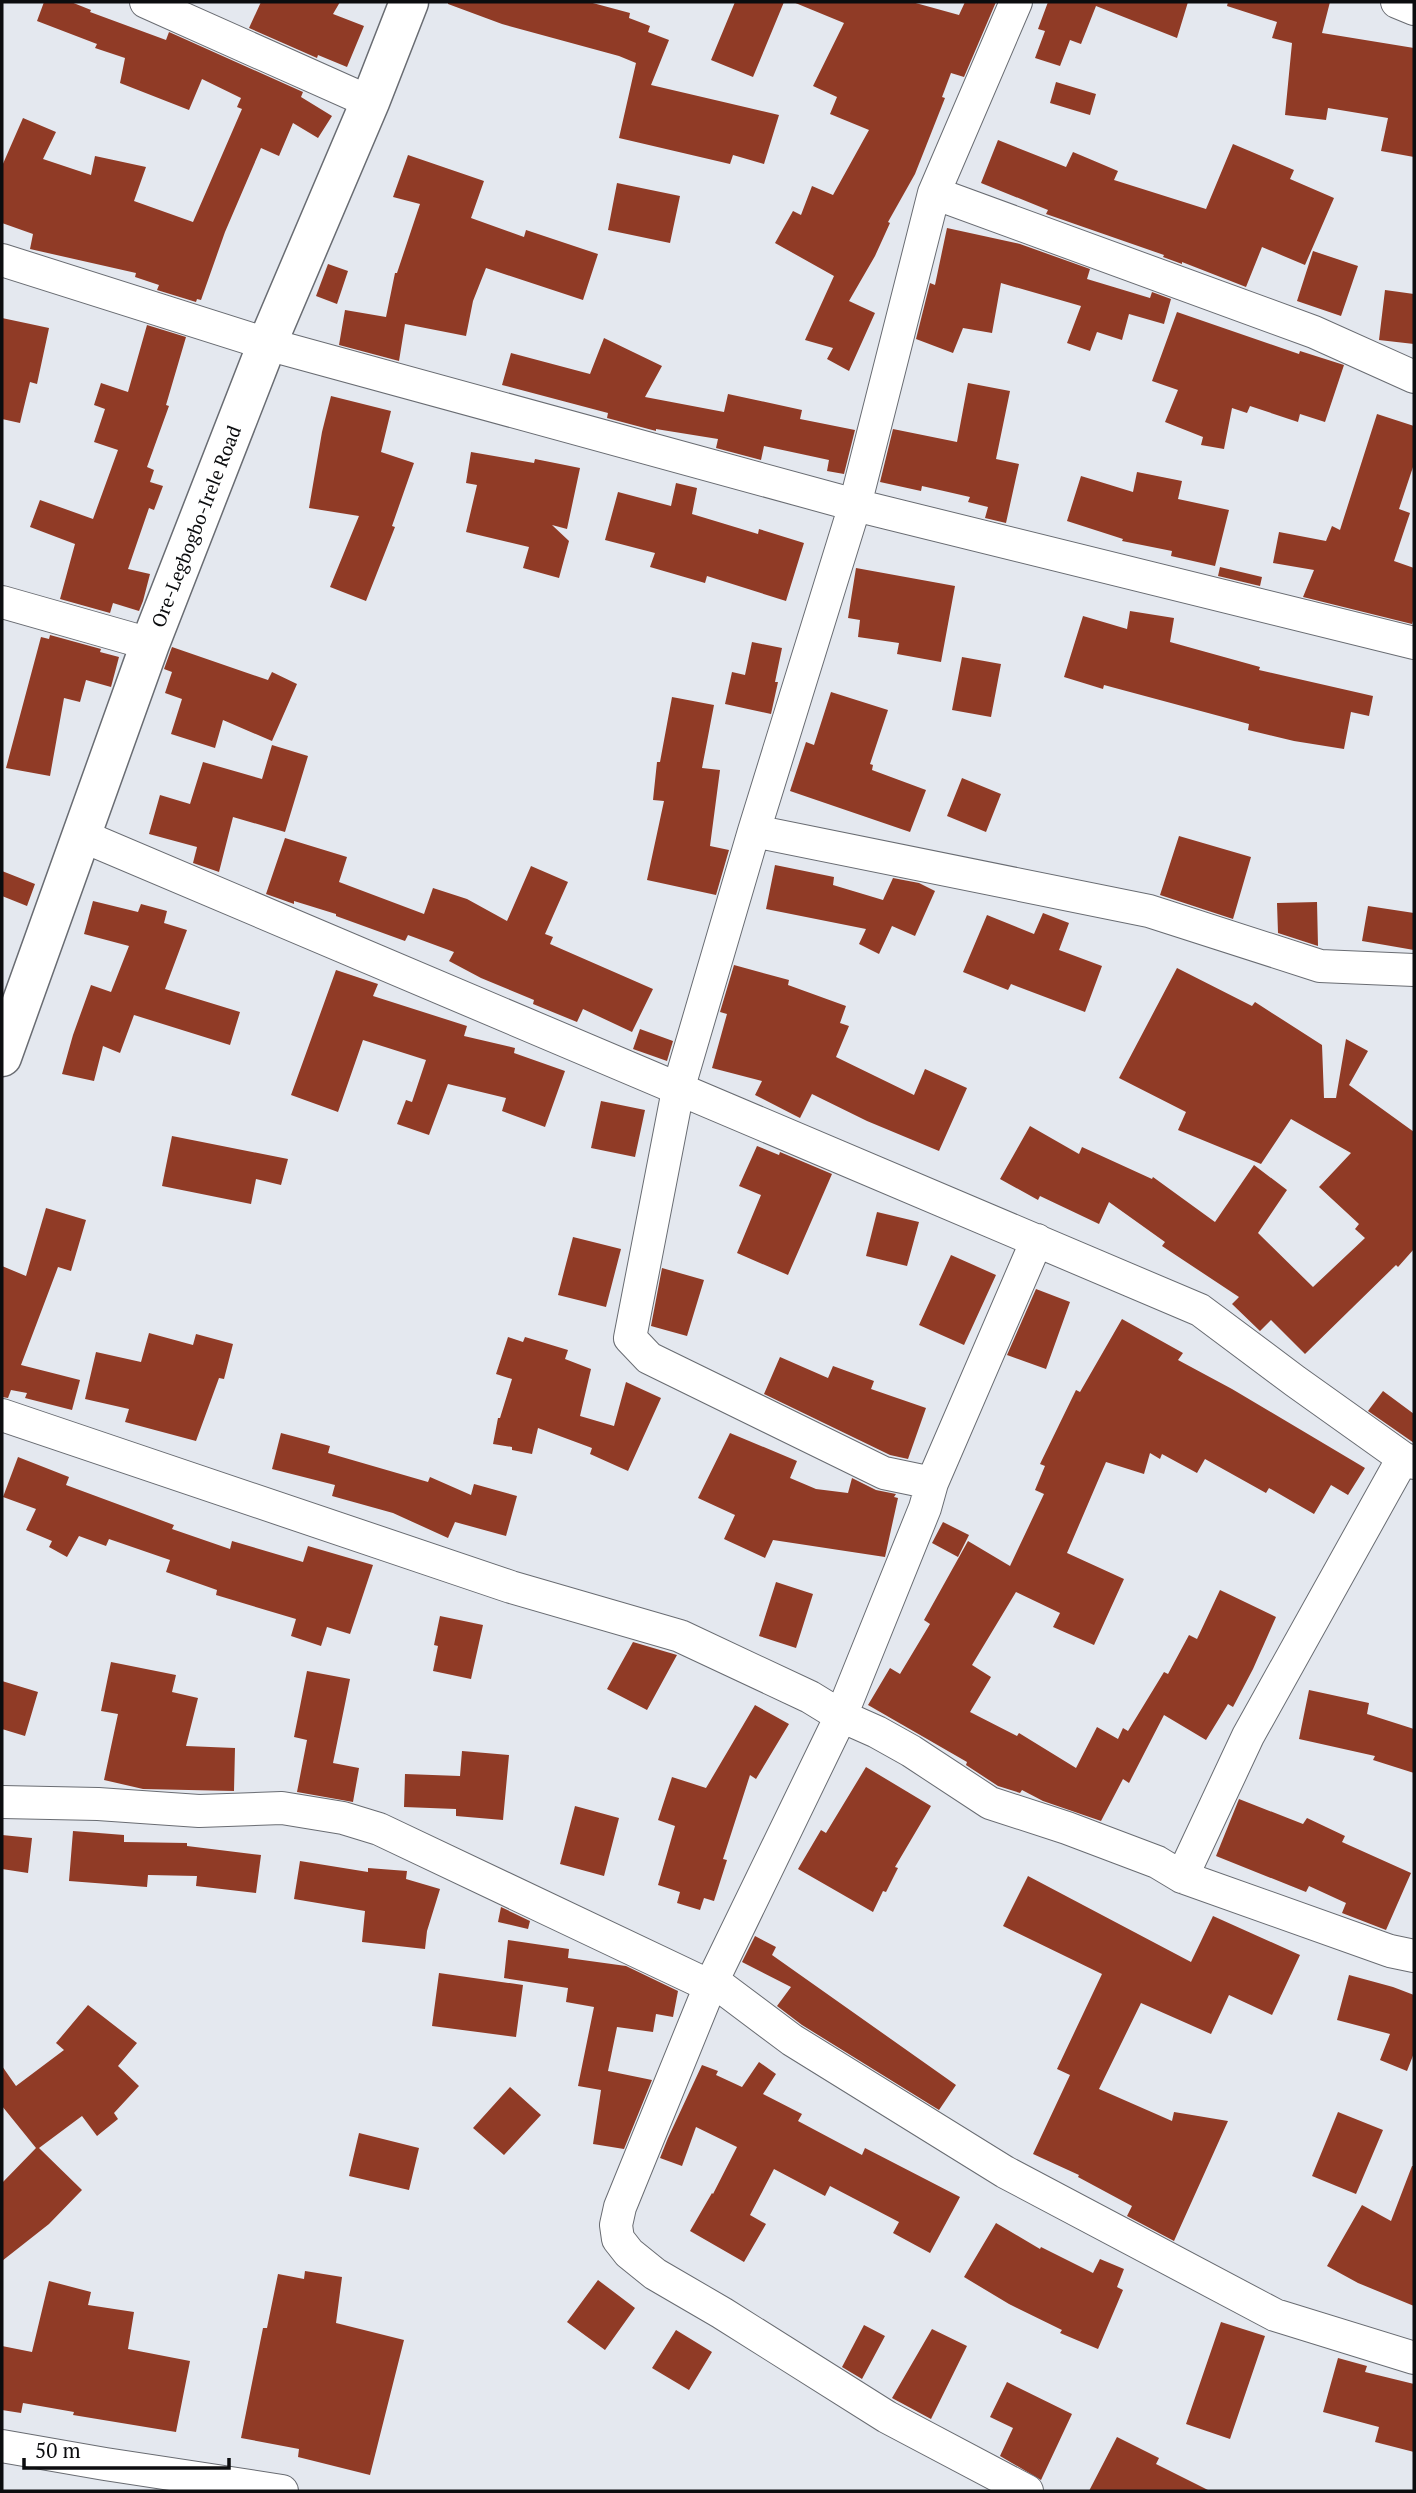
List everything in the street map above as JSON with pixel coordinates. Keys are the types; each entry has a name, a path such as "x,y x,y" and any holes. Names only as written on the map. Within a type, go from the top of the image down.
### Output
{"main road":[{"name":"Ore-Legbogbo-Irele Road","path":"2,1053 150,644 267,344 410,2"}],"street":[{"path":"146,2 370,102"},
{"path":"932,1483 884,1473 649,1358 630,1338 678,1090 754,831 855,505 934,192 1017,2"},
{"path":"1397,2 1414,9"},
{"path":"934,192 1314,332 1414,377"},
{"path":"2,260 267,344 855,505 1414,643"},
{"path":"2,602 150,644"},
{"path":"754,831 1149,911 1320,966 1414,970"},
{"path":"80,835 1200,1310 1295,1381 1409,1460 1248,1736 1182,1877"},
{"path":"1027,2491 887,2417 722,2313 654,2274 629,2253 618,2239 616,2225 620,2207 711,1983 841,1716 925,1508 932,1483 1037,1240"},
{"path":"2,1415 510,1587 680,1636 877,1732 990,1803 1157,1862 1182,1877 1390,1951 1414,1956"},
{"path":"2,1802 98,1804 199,1811 282,1808 343,1818 379,1829 711,1983 792,2040 1005,2172 1275,2315 1414,2358"},
{"path":"2,2446 282,2491"}],"building":[{"path":"44,2 71,2 91,10 90,12 166,40 169,32 303,92 301,97 332,116 318,138 293,123 279,156 261,148 225,232 201,300 197,299 196,302 157,290 159,285 135,277 136,273 30,249 33,234 2,223 2,166 23,118 56,132 43,159 91,175 95,156 146,167 134,201 193,222 242,109 237,107 241,98 202,79 189,110 120,83 125,58 95,48 97,44 37,21"},
{"path":"261,2 340,2 333,14 364,26 347,67 318,55 317,58 249,28"},
{"path":"448,2 589,2 630,13 629,18 650,26 648,32 669,40 651,85 779,115 764,164 733,155 730,164 619,138 636,63 502,24"},
{"path":"735,2 784,2 753,77 711,60"},
{"path":"793,2 912,2 959,15 965,2 996,2 964,77 951,73 942,97 945,98 915,174 888,222 890,223 875,256 849,301 875,313 849,371 827,359 833,348 805,340 834,276 775,243 793,211 801,215 812,186 833,195 869,130 830,114 837,97 813,86 844,23"},
{"path":"1048,2 1188,2 1177,38 1096,6 1081,44 1070,40 1060,66 1035,58 1045,31 1038,29"},
{"path":"1228,2 1330,2 1322,33 1414,48 1414,157 1381,151 1388,118 1328,108 1326,120 1285,115 1292,43 1272,38 1277,22 1227,6"},
{"path":"1056,82 1096,94 1090,115 1050,103"},
{"path":"998,140 1066,167 1073,152 1118,171 1114,180 1206,209 1233,144 1294,170 1290,179 1334,198 1305,265 1262,247 1246,287 1046,214 1048,210 981,183"},
{"path":"408,155 484,181 471,218 524,237 526,230 598,254 583,300 486,268 473,301 466,336 405,324 399,361 339,345 345,310 386,317 395,273 420,204 393,197"},
{"path":"617,183 680,196 670,243 608,230"},
{"path":"947,228 1020,244 1090,269 1087,279 1150,298 1152,292 1171,299 1164,324 1129,314 1122,340 1097,332 1090,351 1067,343 1081,306 1001,283 992,333 963,328 953,353 916,339 930,283 935,285"},
{"path":"1313,251 1358,266 1341,316 1297,301"},
{"path":"328,264 348,271 337,304 316,296"},
{"path":"1385,290 1414,294 1414,344 1379,340"},
{"path":"1177,312 1299,354 1300,351 1344,365 1325,422 1300,414 1298,422 1250,406 1247,413 1232,408 1224,449 1201,445 1203,437 1165,422 1178,390 1152,381"},
{"path":"2,318 49,328 37,384 30,382 20,423 2,419"},
{"path":"147,325 186,337 166,405 169,406 147,467 154,470 150,482 163,486 154,510 149,508 128,569 150,574 143,601 139,611 113,603 110,613 60,599 75,544 30,527 40,500 93,519 118,450 94,442 105,409 94,405 101,383 128,392"},
{"path":"604,338 662,366 645,397 724,412 728,394 802,410 800,419 855,430 844,474 827,471 829,460 764,446 761,460 716,448 718,439 656,431 607,418 608,413 502,385 511,353 590,374"},
{"path":"968,383 1010,391 996,459 1019,464 1006,523 985,518 988,507 968,502 970,497 922,486 921,491 880,482 893,429 957,442"},
{"path":"331,396 391,411 381,452 414,463 392,526 395,527 366,601 330,587 359,516 309,508"},
{"path":"1377,414 1414,426 1414,464 1399,509 1410,513 1394,561 1414,568 1412,624 1303,597 1314,570 1273,563 1279,532 1326,541 1332,526 1340,530"},
{"path":"471,452 534,463 535,459 580,468 567,529 552,525 569,541 559,578 523,568 529,547 466,532 477,485 466,483"},
{"path":"1137,472 1182,481 1178,499 1229,510 1215,566 1171,556 1172,551 1122,541 1123,539 1067,521 1081,476 1133,492"},
{"path":"676,483 697,488 692,514 758,534 759,529 804,543 786,601 707,576 705,583 650,567 655,553 605,540 618,492 671,506"},
{"path":"1220,567 1262,577 1260,586 1218,576"},
{"path":"856,568 955,586 941,662 897,654 899,643 858,637 860,620 848,618"},
{"path":"1130,611 1174,618 1170,642 1260,667 1259,670 1373,696 1369,716 1351,712 1344,749 1248,730 1249,724 1064,677 1083,616 1127,629"},
{"path":"50,635 101,649 100,652 119,657 111,687 86,680 80,702 64,698 50,776 6,768 41,637 49,639"},
{"path":"752,642 782,648 771,714 725,704 732,672 745,675"},
{"path":"172,647 268,680 272,672 297,684 272,741 223,720 215,748 171,734 182,699 165,693 172,672 164,669"},
{"path":"962,657 1001,664 991,717 952,710"},
{"path":"831,692 888,710 870,764 873,765 872,770 926,790 910,832 790,791 806,742 814,745"},
{"path":"672,697 714,705 702,768 720,770 710,846 729,850 716,895 647,880 664,801 653,800 657,762 660,762"},
{"path":"272,745 308,756 285,832 233,817 219,872 193,863 197,847 149,834 160,795 190,804 203,762 262,779"},
{"path":"962,778 1001,794 986,832 947,816"},
{"path":"1179,836 1251,857 1233,919 1160,895"},
{"path":"285,838 347,857 339,882 424,914 433,888 467,899 507,921 531,866 568,882 545,934 553,937 550,944 653,989 632,1032 583,1009 577,1022 533,1004 534,1000 481,978 449,961 454,952 408,935 405,941 336,914 266,894"},
{"path":"775,865 834,877 833,885 883,900 893,878 919,883 935,891 915,936 892,926 879,954 859,944 866,929 766,909"},
{"path":"2,871 35,884 27,906 2,896"},
{"path":"93,901 138,912 141,904 167,911 164,923 187,930 165,989 240,1012 230,1045 134,1015 120,1053 103,1046 94,1081 62,1074 91,985 111,992 129,946 84,934"},
{"path":"1317,902 1318,946 1278,933 1277,903"},
{"path":"1368,906 1414,913 1414,950 1362,941"},
{"path":"1043,913 1069,923 1059,950 1102,966 1085,1012 1011,984 1008,990 963,972 987,915 1034,934"},
{"path":"734,965 789,980 788,985 846,1006 840,1023 849,1026 836,1057 914,1095 925,1069 967,1088 939,1151 867,1121 812,1094 800,1118 755,1095 762,1081 712,1068 727,1014 720,1012"},
{"path":"1177,968 1252,1006 1255,1002 1322,1045 1324,1098 1336,1098 1346,1039 1368,1051 1349,1085 1414,1132 1414,1249 1305,1354 1271,1320 1260,1331 1232,1304 1239,1297 1162,1246 1165,1242 1109,1202 1099,1224 1040,1196 1038,1200 1000,1179 1030,1126 1079,1154 1082,1147 1152,1179 1153,1177 1215,1222 1254,1165 1287,1190 1258,1233 1313,1287 1365,1238 1355,1229 1359,1224 1319,1187 1351,1153 1291,1119 1261,1164 1178,1130 1186,1112 1119,1078"},
{"path":"336,970 378,984 373,996 467,1026 464,1036 515,1048 514,1053 565,1071 545,1127 502,1111 506,1098 448,1084 429,1135 397,1124 406,1100 412,1102 426,1060 363,1040 338,1112 291,1095"},
{"path":"640,1029 673,1041 667,1061 633,1049"},
{"path":"601,1101 645,1110 635,1157 591,1148"},
{"path":"172,1136 288,1159 281,1185 256,1179 251,1204 162,1186"},
{"path":"757,1146 779,1155 780,1152 832,1174 788,1275 737,1253 761,1195 739,1186"},
{"path":"46,1208 86,1220 71,1271 58,1267 21,1365 80,1380 72,1410 25,1398 27,1393 11,1390 8,1398 2,1397 2,1266 26,1276"},
{"path":"877,1212 919,1222 907,1266 866,1256"},
{"path":"573,1237 621,1249 606,1307 558,1295"},
{"path":"951,1255 996,1275 964,1345 919,1325"},
{"path":"662,1268 704,1280 687,1336 651,1326"},
{"path":"1036,1289 1070,1302 1046,1369 1007,1355"},
{"path":"1122,1319 1183,1353 1178,1360 1365,1468 1348,1495 1331,1485 1314,1514 1269,1488 1266,1493 1205,1459 1197,1473 1162,1454 1160,1459 1150,1453 1144,1474 1106,1462 1067,1553 1124,1579 1094,1645 1053,1627 1060,1613 1016,1592 972,1665 991,1677 970,1712 1017,1736 1019,1733 1076,1768 1097,1727 1118,1739 1123,1728 1128,1731 1164,1672 1168,1674 1189,1635 1197,1639 1220,1590 1276,1617 1233,1707 1228,1704 1206,1740 1164,1715 1129,1783 1123,1779 1101,1821 1043,1801 1022,1790 1020,1793 998,1786 966,1765 967,1762 868,1705 890,1668 900,1674 930,1624 924,1620 968,1541 1010,1566 1044,1494 1035,1490 1045,1466 1040,1464 1076,1390 1080,1392"},
{"path":"149,1333 193,1345 196,1334 233,1344 224,1379 219,1378 196,1441 125,1422 129,1409 85,1399 96,1352 141,1362"},
{"path":"508,1337 523,1342 525,1337 568,1350 565,1359 591,1369 580,1416 614,1426 626,1382 661,1398 628,1471 590,1454 592,1448 538,1428 532,1454 493,1444 498,1418 512,1379 496,1374"},
{"path":"780,1357 828,1378 833,1366 874,1381 871,1389 926,1408 908,1459 890,1455 764,1394"},
{"path":"1383,1391 1414,1414 1414,1443 1368,1411"},
{"path":"281,1433 330,1446 328,1453 428,1482 430,1477 471,1495 474,1484 517,1496 506,1536 455,1522 448,1538 393,1513 332,1496 335,1485 272,1469"},
{"path":"730,1433 797,1461 790,1478 816,1489 848,1493 852,1478 876,1490 896,1494 894,1497 898,1498 885,1557 773,1540 765,1558 724,1539 735,1515 698,1498"},
{"path":"18,1457 69,1477 66,1485 174,1525 172,1529 230,1549 232,1541 303,1562 308,1546 373,1565 350,1634 327,1627 321,1646 291,1636 296,1619 216,1595 217,1590 166,1572 170,1560 109,1539 106,1546 79,1536 67,1557 49,1547 52,1541 26,1530 36,1509 3,1497"},
{"path":"943,1522 969,1535 958,1557 932,1543"},
{"path":"776,1582 813,1594 796,1648 759,1636"},
{"path":"440,1616 483,1625 471,1679 433,1671 438,1646 434,1645"},
{"path":"633,1642 677,1655 647,1710 607,1689"},
{"path":"111,1662 176,1675 172,1692 198,1698 186,1746 235,1748 234,1791 143,1789 104,1780 118,1714 101,1711"},
{"path":"307,1671 350,1679 333,1763 359,1768 353,1802 297,1792 307,1740 294,1737"},
{"path":"2,1681 38,1692 25,1736 2,1729"},
{"path":"1309,1690 1369,1703 1367,1714 1414,1729 1414,1773 1373,1760 1375,1756 1299,1739"},
{"path":"755,1705 789,1724 756,1779 750,1775 723,1859 727,1860 714,1901 704,1898 700,1910 677,1903 680,1892 658,1885 675,1826 658,1820 672,1777 706,1788"},
{"path":"462,1751 509,1755 503,1820 456,1816 456,1809 404,1807 405,1774 460,1776"},
{"path":"866,1767 931,1806 895,1867 898,1868 873,1912 798,1869 821,1830 826,1833"},
{"path":"1239,1799 1303,1824 1307,1818 1345,1836 1342,1842 1411,1873 1386,1930 1342,1913 1346,1903 1309,1886 1306,1892 1216,1856"},
{"path":"575,1806 619,1818 604,1876 560,1864"},
{"path":"73,1831 124,1835 124,1842 187,1843 187,1846 261,1855 256,1893 196,1886 197,1876 148,1875 147,1887 69,1881"},
{"path":"2,1835 32,1838 28,1873 2,1869"},
{"path":"300,1861 368,1872 368,1868 407,1871 406,1879 440,1889 427,1931 425,1949 362,1942 365,1911 294,1899"},
{"path":"1028,1876 1191,1962 1213,1916 1300,1955 1272,2015 1229,1995 1211,2034 1141,2003 1099,2089 1172,2121 1174,2112 1228,2121 1174,2241 1127,2216 1132,2206 1078,2177 1079,2175 1033,2154 1070,2075 1057,2069 1102,1974 1003,1926"},
{"path":"501,1907 530,1921 528,1929 498,1922"},
{"path":"755,1936 776,1947 772,1955 956,2085 939,2110 802,2025 777,2006 791,1987 742,1962"},
{"path":"508,1940 569,1949 568,1958 626,1966 678,1991 673,2017 656,2014 653,2032 617,2027 608,2071 652,2080 624,2149 593,2144 601,2090 578,2086 594,2007 566,2002 568,1988 504,1978"},
{"path":"439,1973 523,1985 516,2037 432,2026"},
{"path":"1349,1975 1414,1995 1414,2053 1407,2071 1380,2060 1390,2034 1337,2020"},
{"path":"88,2005 137,2043 118,2066 139,2086 114,2113 118,2119 97,2136 82,2116 39,2148 82,2190 49,2224 2,2261 2,2183 36,2148 2,2106 2,2066 16,2086 64,2050 56,2043"},
{"path":"759,2062 776,2074 763,2094 802,2114 798,2121 862,2155 865,2148 960,2197 930,2253 893,2233 899,2222 830,2186 825,2196 774,2169 750,2215 766,2224 744,2262 690,2231 737,2147 696,2127 682,2166 660,2158 668,2138 702,2065 718,2071 716,2075 742,2087"},
{"path":"510,2087 541,2115 504,2155 473,2128"},
{"path":"1338,2112 1383,2130 1356,2194 1312,2176"},
{"path":"359,2133 419,2148 409,2190 349,2176"},
{"path":"1412,2166 1414,2306 1358,2283 1327,2266 1362,2205 1391,2221"},
{"path":"996,2223 1040,2249 1041,2247 1093,2273 1100,2259 1124,2269 1117,2287 1123,2290 1098,2349 1060,2333 1062,2330 1009,2304 964,2277"},
{"path":"305,2271 342,2277 336,2323 404,2340 370,2475 298,2457 299,2449 241,2438 263,2328 267,2328 278,2274 304,2279"},
{"path":"598,2280 635,2308 605,2350 567,2322"},
{"path":"49,2281 91,2292 88,2305 134,2312 128,2349 190,2361 176,2432 73,2415 74,2412 23,2403 21,2413 2,2410 2,2346 32,2352"},
{"path":"1221,2322 1265,2336 1230,2439 1186,2424"},
{"path":"864,2325 885,2336 862,2379 842,2367"},
{"path":"932,2329 967,2346 931,2419 892,2398"},
{"path":"676,2330 712,2352 689,2390 652,2368"},
{"path":"1338,2358 1367,2366 1365,2372 1414,2384 1414,2452 1375,2442 1379,2427 1323,2412"},
{"path":"1007,2382 1072,2414 1041,2480 1000,2456 1013,2428 990,2417"},
{"path":"1117,2437 1159,2458 1156,2464 1210,2491 1089,2491"}]}
